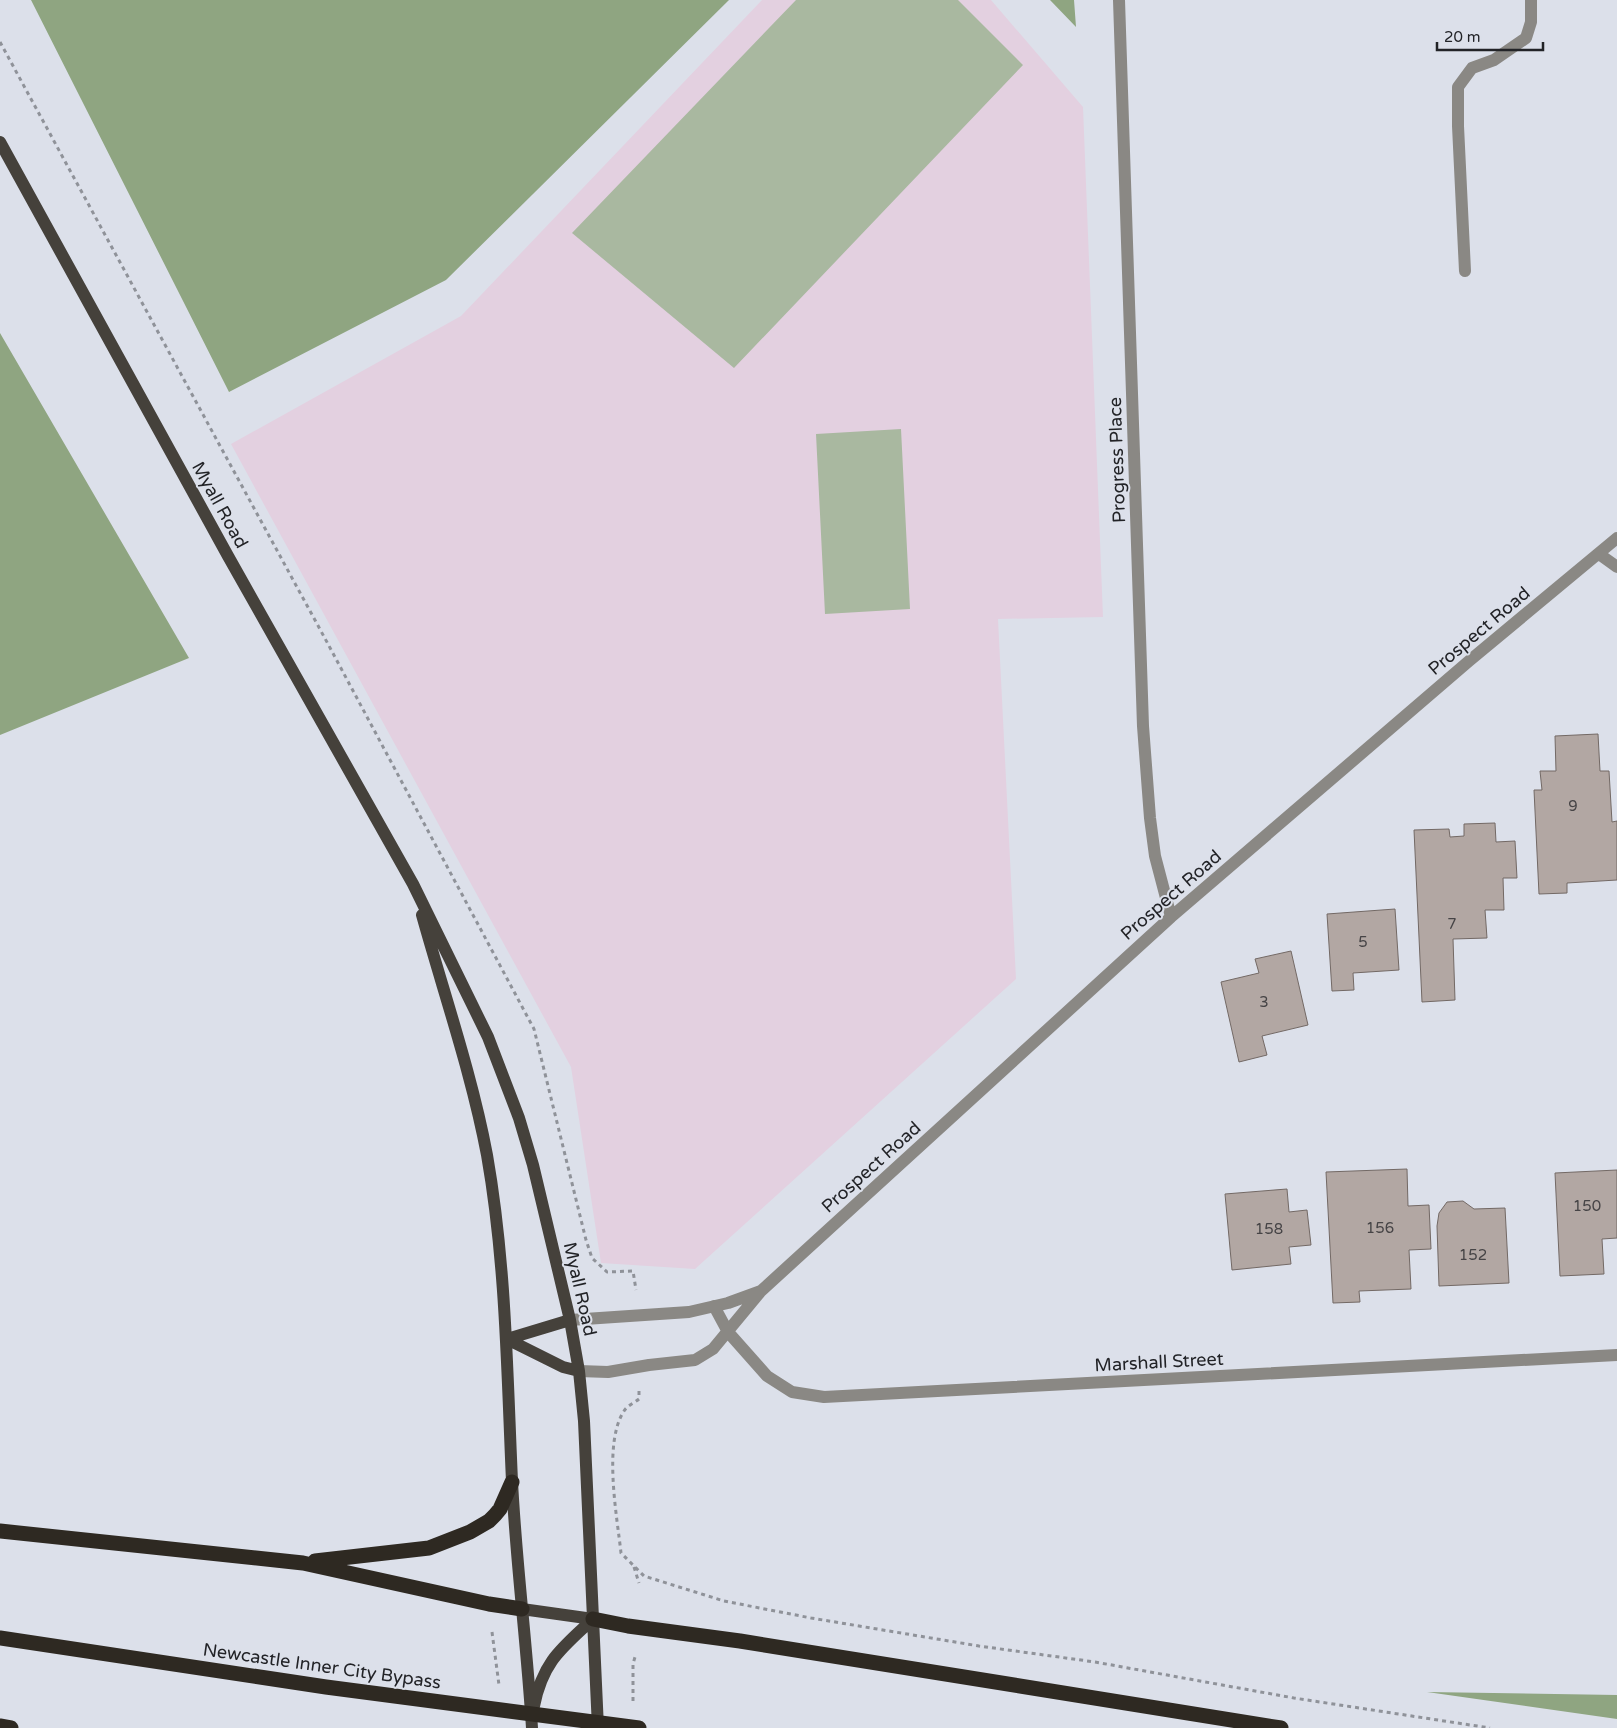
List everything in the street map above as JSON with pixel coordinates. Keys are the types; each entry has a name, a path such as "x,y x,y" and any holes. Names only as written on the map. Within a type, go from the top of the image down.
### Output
{"highway":[{"path":"303,1563 429,1548 470,1532 489,1521 500,1509 512,1482"},
{"path":"0,1531 303,1563 489,1604 522,1609"},
{"path":"593,1619 1282,1728"},
{"name":"Newcastle Inner City Bypass","path":"0,1638 326,1687 640,1728"},
{"path":"0,1726 11,1728"}],"main road":[{"name":"Myall Road","path":"0,142 228,556 413,884 488,1037 502,1070 533,1165 570,1320 580,1371 598,1728"},
{"name":"Myall Road","path":"413,884 476,1108 497,1220 507,1339 512,1482 531,1724"},
{"path":"507,1339 570,1320"},
{"path":"507,1339 563,1367 580,1371"},
{"path":"522,1609 593,1619"},
{"path":"531,1724 536,1694 543,1673 558,1651 593,1619"}],"street":[{"name":"Progress Place","path":"1119,0 1143,726 1155,856 1171,917"},
{"path":"1465,271 1458,87 1472,68 1494,60 1526,38 1531,22 1531,0"},
{"name":"Prospect Road","path":"580,1371 608,1372 695,1360 714,1349 760,1291 1171,917 1469,661 1617,538"},
{"path":"1599,554 1617,567"},
{"name":"Prospect Road","path":"570,1320 689,1312 760,1291"},
{"name":"Marshall Street","path":"714,1306 728,1332 767,1376 792,1392 824,1397 1617,1355"}],"path":[{"path":"0,42 318,627 534,1030 581,1224 592,1258 608,1272 633,1271 640,1316"},
{"path":"649,1365 639,1392 639,1399 625,1409 618,1422 614,1438 614,1484 621,1553 644,1576 724,1601 811,1618 978,1646 1095,1662 1294,1698 1490,1728"},
{"path":"634,1566 639,1583"},
{"path":"492,1629 498,1671"},
{"path":"633,1683 635,1657"}],"shaded area":[{"path":"762,0 991,0 1083,107 1103,617 998,619 1016,979 695,1269 601,1263 571,1067 231,444 461,316"}],"green space":[{"path":"31,0 729,0 446,280 229,392"},
{"path":"796,0 958,0 1023,65 734,368 572,233"},
{"path":"1050,0 1074,0 1076,27"},
{"path":"0,333 189,658 0,735"},
{"path":"901,429 910,609 825,614 816,434"},
{"path":"1427,1692 1617,1695 1617,1719"}],"building":[{"path":"1598,734 1600,771 1609,771 1612,822 1617,821 1617,880 1567,883 1567,893 1539,894 1534,790 1542,790 1540,771 1556,771 1555,736"},
{"path":"1495,823 1496,842 1515,841 1517,878 1503,878 1504,910 1485,910 1487,938 1453,939 1455,1000 1422,1002 1414,830 1449,829 1450,837 1464,836 1464,824"},
{"path":"1395,909 1399,970 1353,973 1354,990 1332,991 1327,914"},
{"path":"1291,951 1308,1025 1262,1036 1267,1055 1239,1062 1221,982 1259,973 1255,959"},
{"path":"1407,1169 1408,1206 1429,1205 1431,1249 1409,1250 1411,1289 1359,1291 1360,1302 1333,1303 1326,1172"},
{"path":"1617,1170 1617,1238 1602,1239 1604,1274 1560,1276 1555,1173"},
{"path":"1287,1189 1289,1212 1307,1210 1311,1245 1289,1247 1291,1264 1232,1270 1225,1194"},
{"path":"1463,1201 1474,1209 1505,1208 1509,1283 1439,1286 1437,1226 1439,1213 1447,1202"}]}
